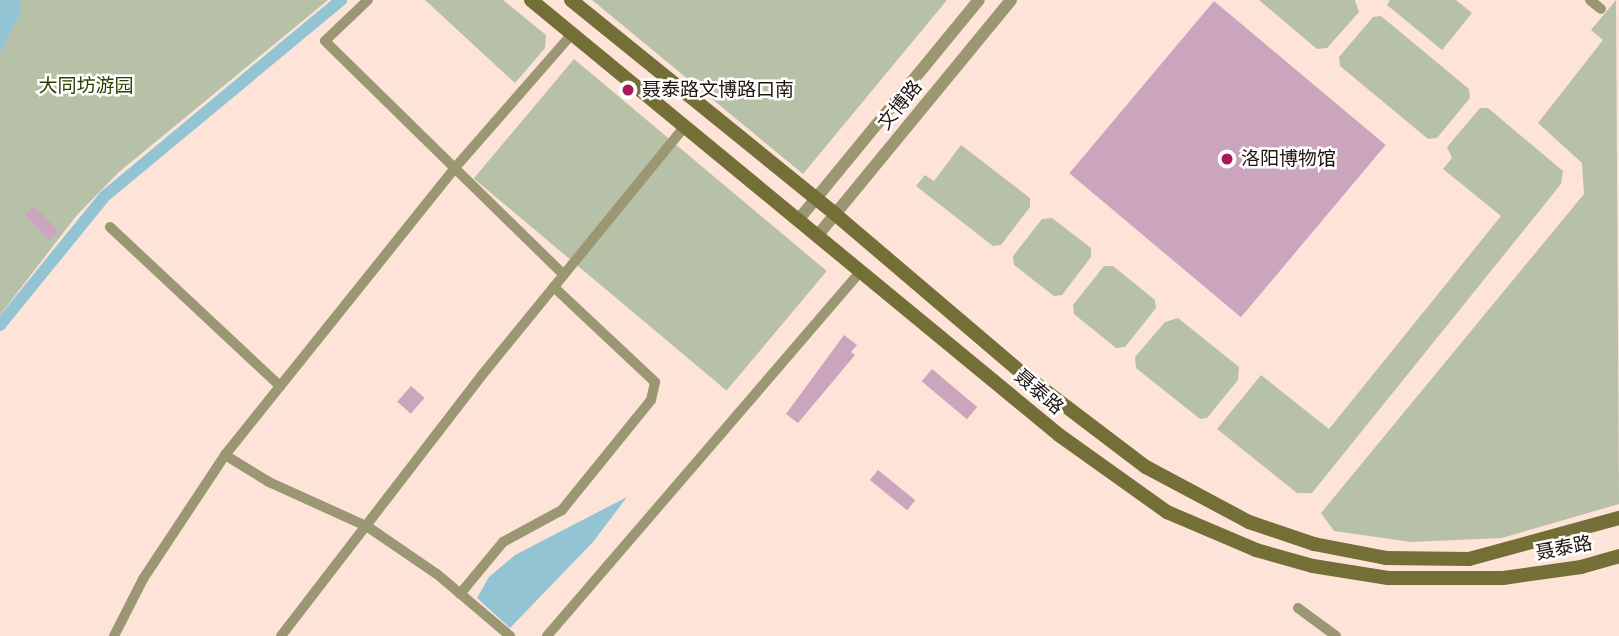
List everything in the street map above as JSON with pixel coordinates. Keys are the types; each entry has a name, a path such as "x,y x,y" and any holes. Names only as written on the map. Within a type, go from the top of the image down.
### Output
{"main road":[{"name":"聂泰路","path":"531,0 1116,478 1167,512 1226,540 1313,566 1388,578 1462,581 1581,567 1619,556"},
{"name":"聂泰路","path":"571,0 816,199 1017,370 1135,459 1249,522 1314,544 1386,558 1469,559 1619,517"}],"street":[{"path":"368,0 325,41 453,170 564,275"},
{"name":"文博路","path":"799,219 979,0"},
{"name":"文博路","path":"818,235 1011,0"},
{"path":"1590,0 1601,9"},
{"path":"114,636 143,579 225,455 453,170 572,34"},
{"path":"281,636 554,287 685,126"},
{"path":"110,227 280,386"},
{"path":"547,636 861,271"},
{"path":"460,594 503,542 562,510 651,400 655,382 554,287"},
{"path":"225,455 269,482 368,527 460,594 510,636"},
{"path":"1298,608 1336,636"}],"green space":[{"name":"大同坊游园","path":"0,0 328,0 119,172 77,215 0,315"},
{"path":"425,0 503,0 546,35 545,48 515,83"},
{"path":"592,0 947,0 803,174"},
{"path":"1259,0 1355,0 1359,12 1327,48 1317,49"},
{"path":"1390,0 1456,0 1472,13 1442,50 1387,5"},
{"path":"1616,0 1619,504 1502,538 1411,542 1334,531 1321,513 1584,194 1582,163 1538,123 1603,40 1591,30"},
{"path":"1381,16 1469,89 1470,98 1437,138 1428,139 1340,66 1339,57 1373,17"},
{"path":"574,59 827,271 727,391 474,179"},
{"path":"1480,108 1488,108 1563,171 1561,184 1312,493 1297,493 1217,429 1261,375 1329,429 1501,216 1443,169 1452,158 1447,147"},
{"path":"961,145 1030,198 1030,207 1001,245 993,246 916,186 925,175 934,181"},
{"path":"1052,218 1091,248 1091,257 1062,295 1054,296 1014,265 1013,256 1042,219"},
{"path":"1104,266 1113,266 1155,300 1156,308 1125,347 1116,348 1074,314 1073,305"},
{"path":"1178,318 1239,367 1238,380 1207,418 1200,419 1136,368 1135,357 1165,322"}],"water":[{"path":"0,0 21,0 19,16 0,53"},
{"path":"627,497 593,542 510,628 477,598 489,577 515,555"}],"building":[{"name":"洛阳博物馆","path":"1214,1 1386,145 1241,317 1069,173"},
{"path":"34,206 58,231 49,240 25,215"},
{"path":"844,335 857,345 851,352 855,355 798,423 786,414"},
{"path":"932,369 977,407 967,419 922,381"},
{"path":"411,386 425,398 411,414 397,402"},
{"path":"878,470 915,500 907,510 870,480"}],"waterway":[{"path":"0,325 105,196 341,0"}],"place":[{"name":"聂泰路文博路口南","path":"628,90"},
{"name":"洛阳博物馆","path":"1227,159"}]}
